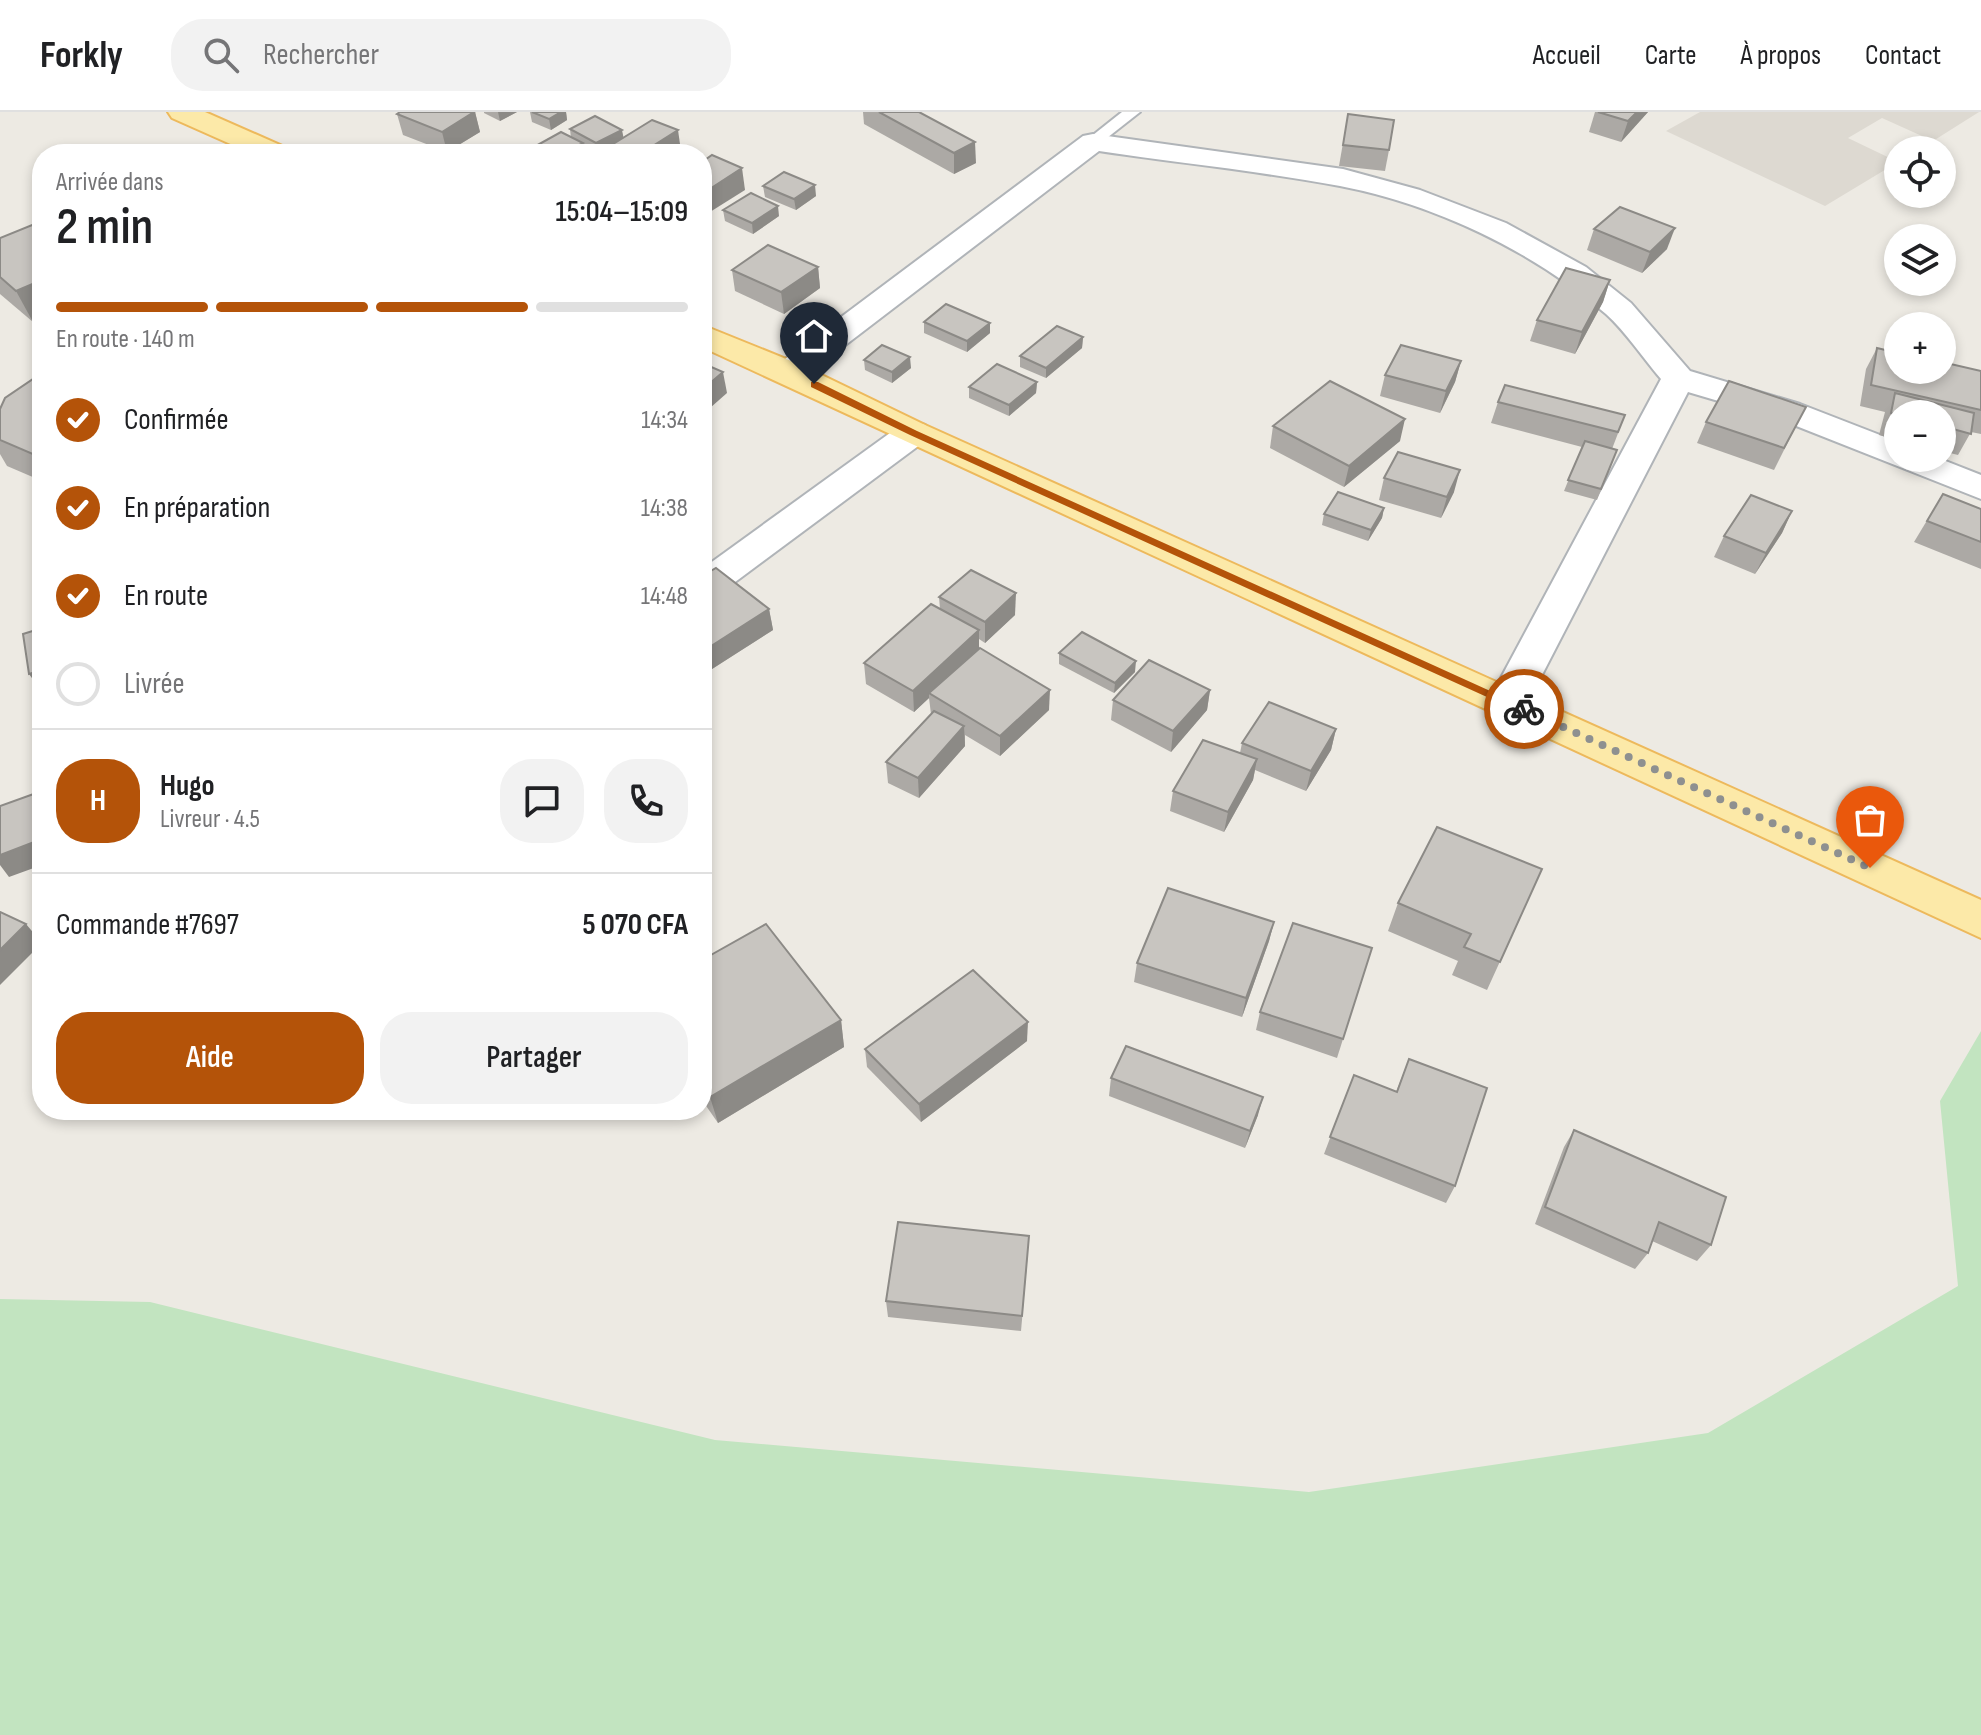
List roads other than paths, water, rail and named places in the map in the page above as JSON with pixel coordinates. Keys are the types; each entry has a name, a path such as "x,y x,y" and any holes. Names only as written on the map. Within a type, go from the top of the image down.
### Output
{"main road":[{"path":"182,112 254,144"},
{"path":"712,339 1981,920"}],"street":[{"path":"789,372 1093,142 1343,178 1410,196 1495,229 1575,274 1598,292 1620,310 1678,378 1788,411 1884,449"},
{"path":"1508,702 1678,378"},
{"path":"712,581 913,433"},
{"path":"1941,472 1981,488"}],"lane":[{"path":"1093,142 1132,112"}]}
